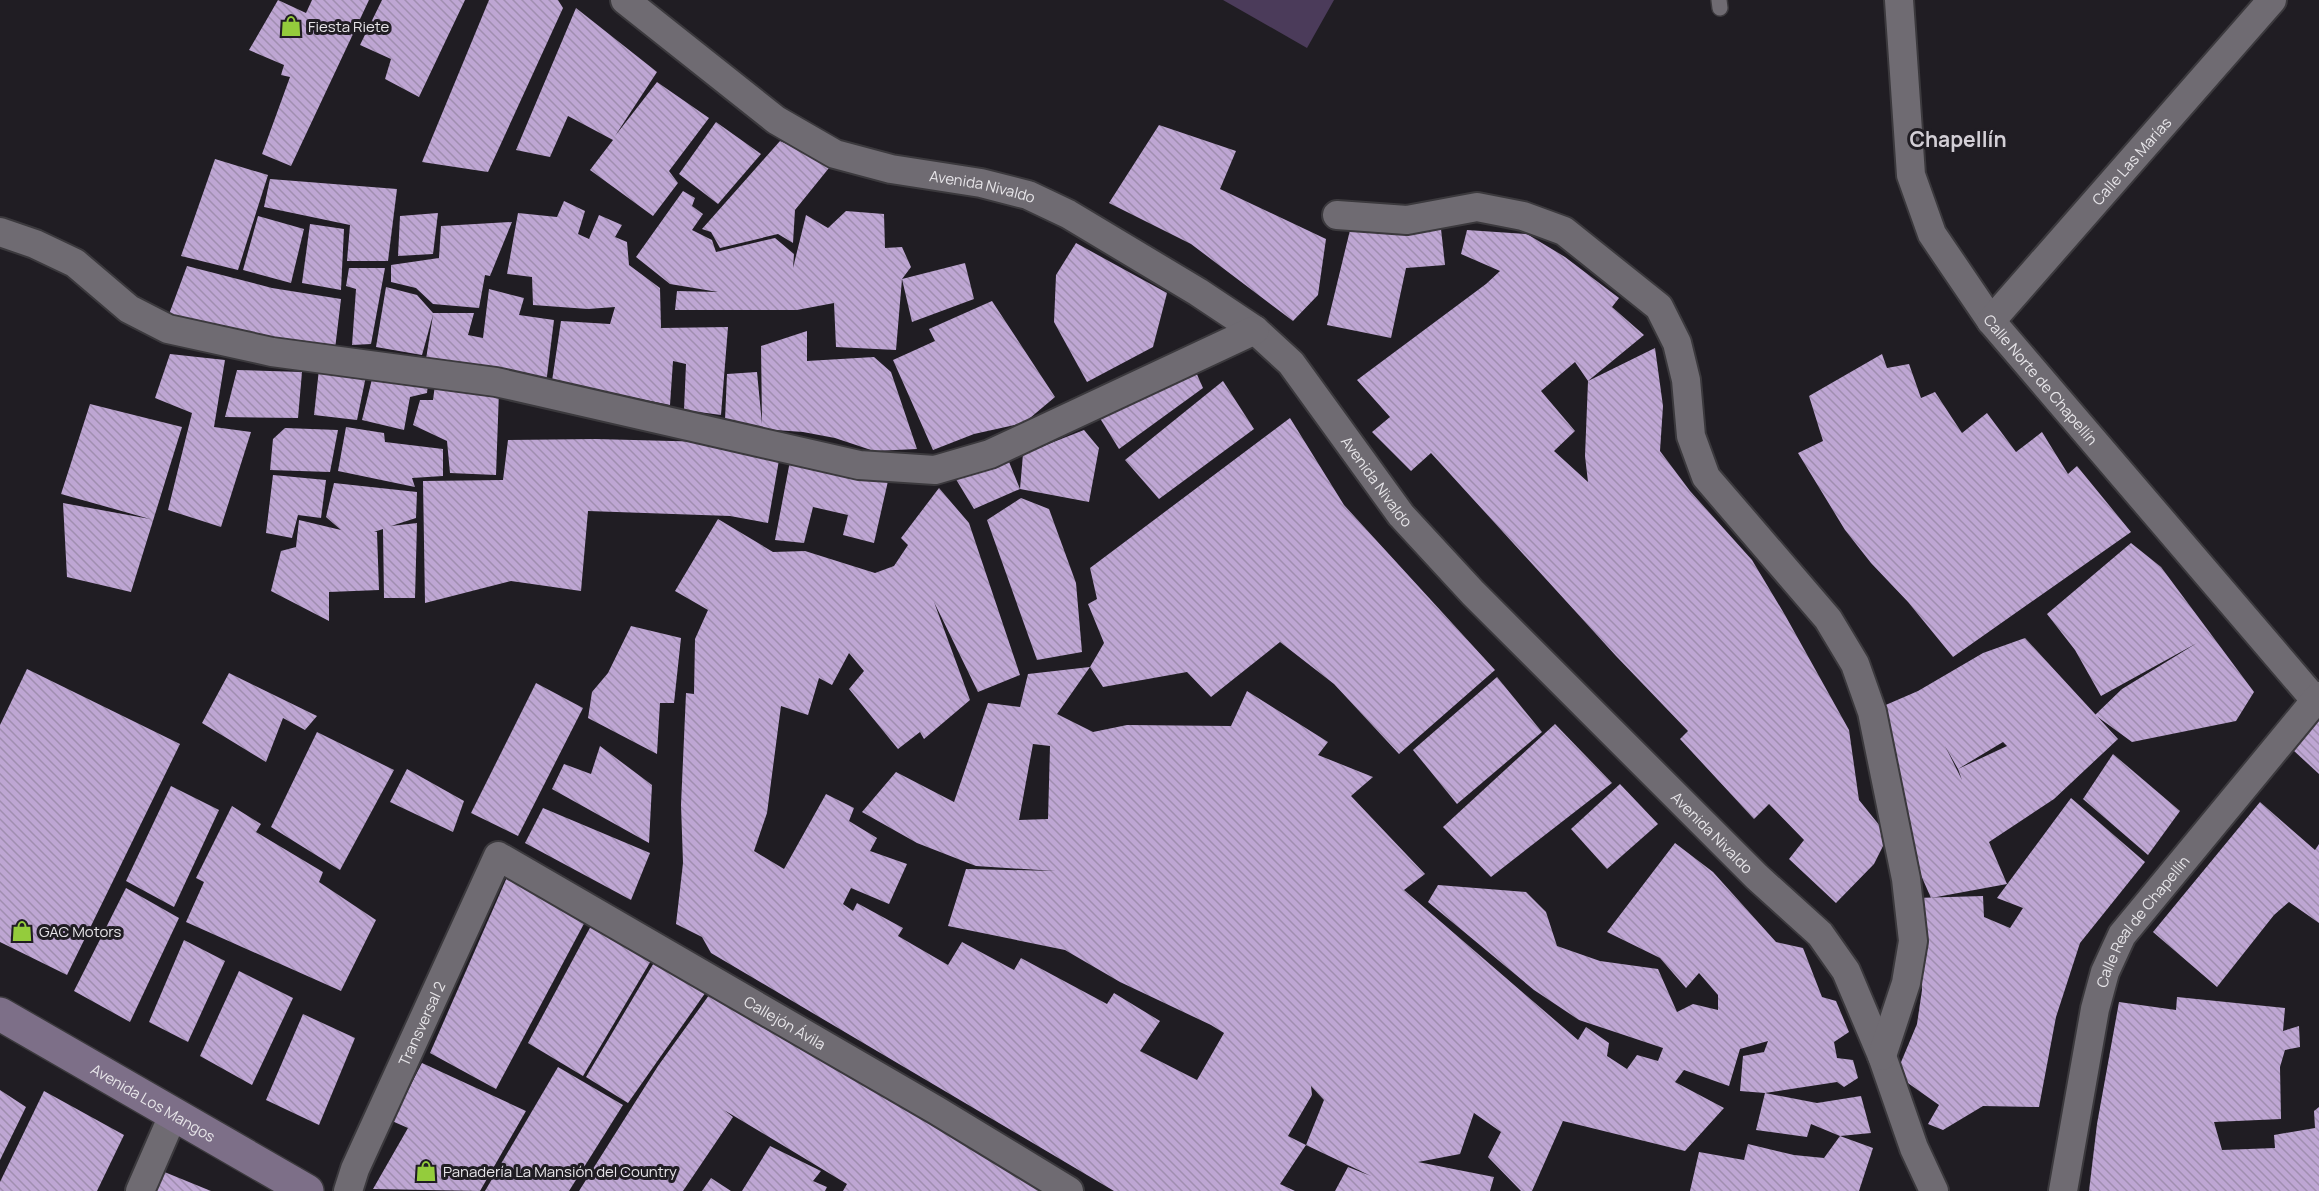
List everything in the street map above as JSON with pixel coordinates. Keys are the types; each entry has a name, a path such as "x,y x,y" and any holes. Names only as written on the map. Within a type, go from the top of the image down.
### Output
{"street":[{"name":"Avenida Nivaldo","path":"625,0 776,120 835,154 891,169 981,183 1028,195 1068,214 1198,292 1255,330 1291,363 1401,515 1473,593 1757,877 1820,933 1846,971 1882,1056 1914,1148 1934,1191"},
{"name":"Calle Norte de Chapellín","path":"1899,0 1911,175 1932,234 1991,321 2317,698"},
{"name":"Calle Las Marías","path":"1991,321 2272,0"},
{"path":"1337,215 1407,220 1477,207 1523,216 1564,231 1659,308 1677,343 1686,380 1692,436 1706,477 1828,619 1855,664 1872,712 1906,879 1912,941 1906,983 1882,1056"},
{"path":"0,232 34,244 75,263 129,309 168,329 272,352 496,382 859,465 934,470 990,454 1255,330"},
{"name":"Calle Real de Chapellín","path":"2063,1191 2095,1009 2105,972 2122,935 2317,698"},
{"name":"Transversal 2","path":"348,1191 355,1169 498,856"},
{"name":"Callejón Ávila","path":"498,856 936,1110 1069,1191"},
{"name":"Avenida Los Mangos","path":"0,1014 307,1191"},
{"path":"140,1191 174,1113"}],"shaded area":[{"path":"1223,0 1334,0 1307,48"}],"building":[{"path":"278,0 306,13 312,0 369,0 291,166 262,154 290,77 281,75 284,65 249,50"},
{"path":"382,0 465,0 419,97 385,79 391,59 360,45"},
{"path":"489,0 558,0 563,8 488,172 422,162"},
{"path":"576,8 657,72 615,136 657,82 709,118 669,171 678,183 653,216 590,170 613,140 568,116 550,157 516,150"},
{"path":"716,122 761,154 718,204 679,174"},
{"path":"1159,125 1236,151 1220,189 1326,239 1318,295 1293,321 1191,244 1109,203"},
{"path":"780,141 833,163 795,210 793,243 778,234 720,248 711,232 702,229"},
{"path":"215,159 268,175 238,270 181,256"},
{"path":"270,179 397,189 388,261 347,261 350,225 264,207"},
{"path":"683,191 695,198 692,206 703,214 692,230 712,240 716,252 775,238 794,254 793,268 806,215 828,228 846,211 884,214 885,248 902,247 911,267 902,279 896,350 836,347 834,303 797,310 675,310 677,291 718,292 670,284 636,257"},
{"path":"564,201 585,211 578,234 589,239 599,215 622,225 615,237 627,242 629,265 660,288 661,328 728,327 721,415 684,410 686,364 673,361 670,405 552,381 561,321 610,324 615,307 588,309 533,305 532,277 507,274 518,213 557,217"},
{"path":"438,213 433,254 398,256 400,216"},
{"path":"258,216 304,229 291,283 243,270"},
{"path":"512,222 490,276 485,275 479,308 433,304 416,288 391,282 391,265 439,258 441,226"},
{"path":"310,224 344,229 341,290 302,283"},
{"path":"1351,226 1441,229 1445,265 1406,268 1391,338 1327,325"},
{"path":"1467,230 1527,234 1565,257 1619,298 1612,307 1644,335 1588,381 1655,348 1663,406 1660,451 1690,491 1752,560 1785,615 1849,730 1859,800 1888,836 1874,864 1836,903 1789,859 1804,840 1769,804 1754,819 1680,739 1688,731 1616,656 1431,453 1411,471 1372,432 1390,417 1357,380 1486,284 1500,271 1461,254","holes":["1575,362 1588,381 1585,456 1588,482 1554,451 1575,431 1541,391"]},
{"path":"1076,243 1167,293 1153,347 1087,382 1054,322 1056,275"},
{"path":"965,263 974,299 912,322 902,279"},
{"path":"187,266 272,288 341,299 335,349 168,317"},
{"path":"349,268 385,268 371,344 352,345 356,289 346,286"},
{"path":"386,287 417,295 433,313 474,313 468,335 483,338 489,289 524,298 519,315 554,320 546,384 426,359 433,315 422,355 376,347"},
{"path":"992,301 1055,397 1024,423 974,434 933,450 893,360 935,341 929,329"},
{"path":"807,331 807,361 874,357 891,372 917,449 874,451 835,438 803,432 762,429 725,420 727,374 757,372 762,424 761,346"},
{"path":"170,354 225,360 214,427 251,432 221,527 168,510 192,413 155,398"},
{"path":"1882,354 1887,368 1909,364 1921,398 1935,392 1962,433 1987,413 2016,452 2042,432 2068,474 2077,466 2131,532 1953,657 1845,530 1798,453 1823,441 1809,396"},
{"path":"319,369 366,376 357,420 314,415"},
{"path":"237,370 302,372 298,418 225,417"},
{"path":"1195,370 1203,388 1119,449 1098,415"},
{"path":"373,375 428,384 427,393 410,397 404,430 362,420"},
{"path":"1223,381 1254,429 1159,499 1125,460"},
{"path":"435,385 499,391 496,475 450,473 447,441 413,425 420,400 433,400"},
{"path":"90,404 182,427 131,592 67,577 63,503 150,519 61,494"},
{"path":"1290,418 1344,505 1495,670 1399,754 1334,684 1280,642 1211,697 1187,672 1103,687 1090,667 1104,643 1088,604 1097,599 1090,568"},
{"path":"346,427 384,433 385,442 443,449 443,476 412,478 415,487 338,471"},
{"path":"285,428 338,430 330,472 270,470 273,439"},
{"path":"1084,430 1099,448 1089,502 1020,489 1023,454"},
{"path":"595,439 711,442 779,460 768,523 730,516 588,511 581,591 511,581 425,603 423,481 503,480 508,440"},
{"path":"1007,457 1020,489 974,509 954,476"},
{"path":"790,461 888,481 874,543 843,535 848,515 813,507 804,543 775,540"},
{"path":"273,475 326,480 321,518 298,515 292,538 266,533"},
{"path":"334,483 417,492 416,518 391,526 417,523 415,598 384,598 383,529 374,532 377,532 379,590 329,592 329,621 271,591 281,551 296,547 299,520 341,530 326,517"},
{"path":"939,488 969,523 1020,675 978,692 934,602 970,700 924,739 920,732 898,749 849,689 864,671 849,653 832,685 819,678 808,715 781,706 767,813 754,851 784,869 826,794 854,808 849,821 877,838 870,851 907,864 889,904 851,888 843,904 853,911 857,903 903,928 898,936 948,965 962,942 1014,970 1021,958 1107,1004 1114,993 1160,1021 1140,1051 1197,1080 1224,1033 1120,982 1065,950 948,926 966,869 1056,871 976,866 917,843 862,812 896,772 954,802 988,703 1020,707 1028,674 1090,667 1057,714 1093,732 1127,725 1231,726 1247,691 1328,742 1318,755 1373,777 1351,796 1425,874 1404,890 1578,1040 1586,1027 1609,1043 1607,1056 1627,1069 1637,1055 1658,1061 1663,1048 1579,1020 1534,990 1428,902 1438,885 1526,892 1546,912 1557,946 1600,961 1658,969 1677,1012 1693,1004 1718,1010 1718,995 1699,973 1686,988 1660,958 1607,932 1675,843 1713,872 1776,942 1803,948 1822,997 1836,1001 1849,1032 1834,1042 1837,1058 1853,1060 1858,1078 1844,1087 1837,1082 1765,1093 1740,1091 1743,1056 1764,1052 1768,1041 1740,1049 1729,1086 1684,1070 1675,1082 1724,1108 1685,1151 1563,1121 1532,1191 1521,1191 1488,1157 1501,1132 1474,1113 1460,1154 1418,1162 1494,1177 1490,1191 1335,1191 1348,1167 1371,1176 1306,1145 1280,1184 1295,1191 1114,1191 711,953 702,937 676,924 683,863 681,805 686,693 694,694 695,639 708,610 675,591 718,519 773,552 805,551 875,573 894,566 908,545 901,538","holes":["1033,744 1050,746 1048,819 1019,820","1311,1086 1324,1100 1306,1145 1288,1136 1312,1095"]},
{"path":"1021,498 1049,509 1076,583 1082,652 1037,660 987,520"},
{"path":"2131,543 2161,567 2254,692 2236,721 2132,742 2095,715 2122,689 2197,643 2101,696 2075,650 2047,614"},
{"path":"631,626 681,638 674,703 660,703 657,754 588,718 592,692 608,673"},
{"path":"2025,638 2118,739 2054,799 1989,842 2007,884 1931,898 1892,809 1881,707 1918,691 1983,653","holes":["2003,742 2007,746 1958,769","1945,746 1958,769 1962,780"]},
{"path":"27,669 180,744 67,975 0,942 0,725"},
{"path":"229,673 317,716 305,730 283,718 266,762 202,723"},
{"path":"1497,677 1542,732 1457,804 1413,750"},
{"path":"536,683 583,708 518,836 471,813"},
{"path":"2319,720 2319,774 2293,750"},
{"path":"1555,724 1612,783 1491,877 1443,827"},
{"path":"317,732 394,770 340,870 271,827"},
{"path":"600,746 652,785 649,843 552,789 564,764 591,774"},
{"path":"2113,754 2180,811 2148,855 2083,799"},
{"path":"407,769 464,801 453,832 390,802"},
{"path":"1620,784 1658,824 1607,869 1571,829"},
{"path":"171,786 219,810 174,907 126,881"},
{"path":"2071,798 2145,862 2080,943 2056,1017 2039,1107 1983,1106 1943,1130 1928,1124 1939,1105 1905,1081 1899,1067 1917,1024 1922,990 1916,898 1983,896 1984,917 2010,928 2023,908 1997,898"},
{"path":"2260,802 2315,850 2319,844 2319,923 2289,902 2274,915 2217,987 2153,932"},
{"path":"232,806 261,824 256,832 323,872 319,882 376,920 341,991 186,922 204,882 196,878"},
{"path":"543,808 650,853 631,900 525,843"},
{"path":"508,875 587,918 496,1089 430,1053"},
{"path":"126,888 179,918 130,1022 74,991"},
{"path":"592,924 652,959 583,1076 528,1043"},
{"path":"184,940 225,961 188,1042 149,1022"},
{"path":"655,961 708,989 628,1103 586,1077"},
{"path":"239,971 293,998 252,1085 200,1056"},
{"path":"712,991 1053,1191 843,1191 847,1184 724,1110 733,1117 683,1191 579,1191 658,1066"},
{"path":"2177,997 2285,1008 2283,1031 2299,1026 2300,1047 2285,1050 2280,1067 2281,1119 2214,1122 2222,1150 2275,1148 2274,1135 2315,1128 2314,1111 2319,1107 2319,1191 2089,1191 2097,1124 2119,1002 2176,1010"},
{"path":"303,1014 355,1038 319,1125 266,1100"},
{"path":"422,1063 526,1111 480,1191 373,1189 408,1128 392,1121"},
{"path":"558,1067 623,1105 569,1191 485,1191"},
{"path":"0,1090 26,1107 0,1160"},
{"path":"44,1091 124,1135 97,1191 0,1191 0,1182"},
{"path":"1765,1093 1817,1103 1861,1096 1871,1133 1840,1136 1811,1124 1807,1137 1756,1130"},
{"path":"1840,1136 1873,1148 1859,1191 1690,1191 1699,1152 1744,1160 1748,1144 1794,1155 1824,1158"},
{"path":"770,1146 821,1171 813,1181 827,1187 825,1191 742,1191"},
{"path":"162,1171 211,1191 153,1191"},
{"path":"711,1178 731,1191 702,1191"}],"place":[{"name":"Fiesta Riete","path":"291,26"},
{"name":"GAC Motors","path":"22,931"},
{"name":"Panadería La Mansión del Country","path":"426,1171"}],"district":[{"name":"Chapellín","path":"1958,139"}]}
